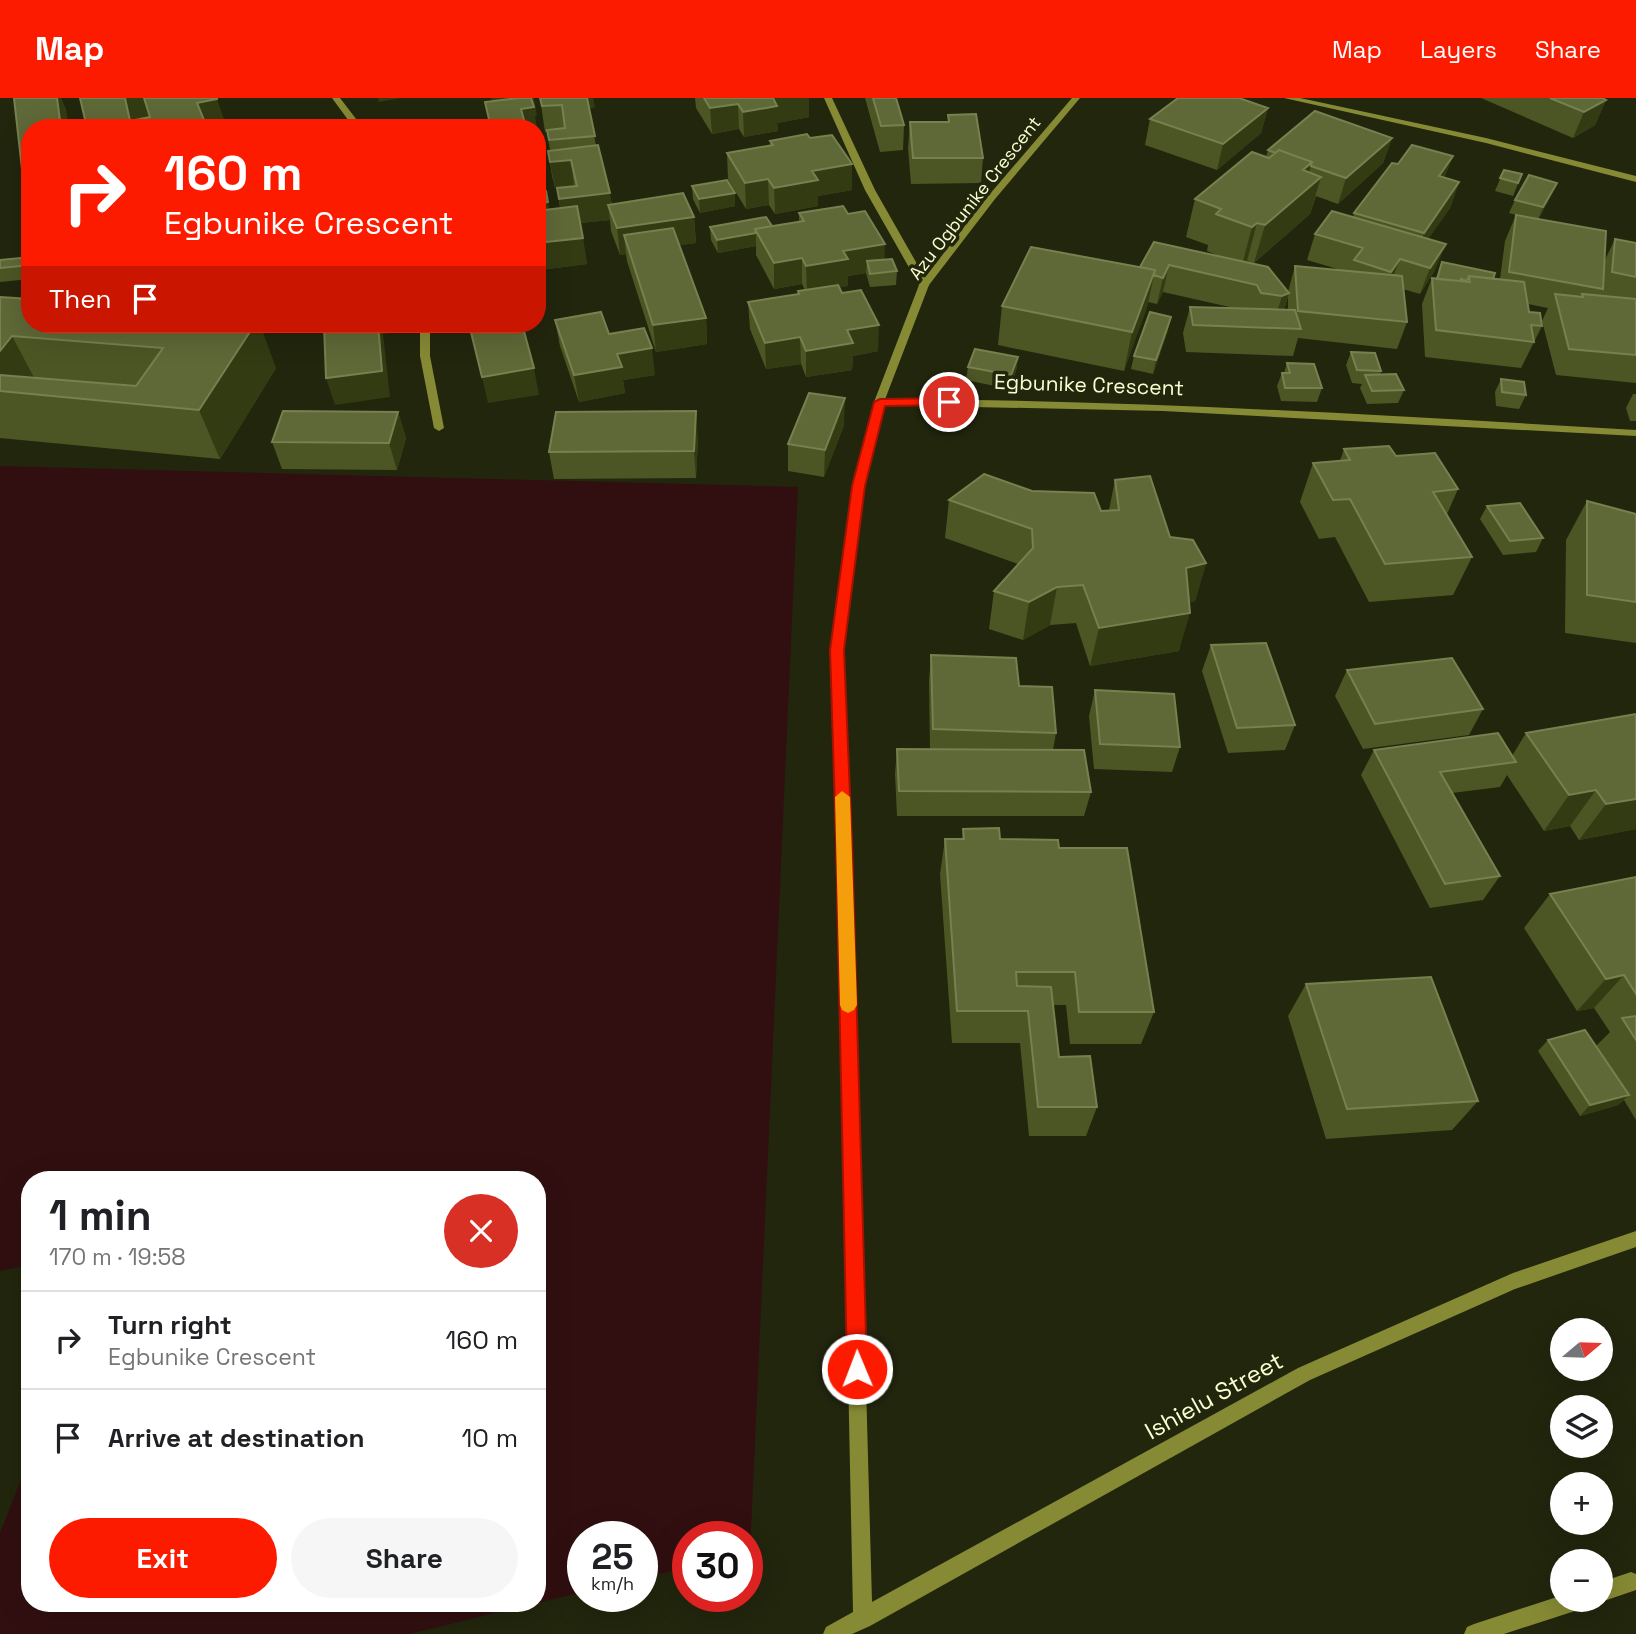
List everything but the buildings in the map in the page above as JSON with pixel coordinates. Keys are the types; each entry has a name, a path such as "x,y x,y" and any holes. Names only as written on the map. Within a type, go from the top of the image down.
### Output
{"street":[{"path":"337,98 352,119"},
{"path":"828,98 870,190 923,285"},
{"name":"Azu Ogbunike Crescent","path":"880,402 923,285 992,197 1076,98"},
{"path":"1288,98 1486,141 1636,180"},
{"path":"425,333 425,356 439,428"},
{"path":"863,1619 837,650 858,486 880,402"},
{"name":"Egbunike Crescent","path":"880,402 1009,402 1636,433"},
{"name":"Ishielu Street","path":"833,1634 1304,1374 1513,1281 1636,1238"},
{"path":"1613,1588 1631,1582"},
{"path":"1474,1634 1550,1609"}],"shaded area":[{"path":"0,466 798,487 751,1521 672,1521 672,1571 658,1574 658,1521 567,1521 567,1596 546,1601 546,1171 21,1171 21,1267 0,1271"},
{"path":"21,1480 21,1612 500,1612 409,1634 0,1634 0,1533"}],"slow traffic":[{"path":"842,797 848,1005"}],"route":[{"path":"857,1369 837,650 858,486 880,402 949,402"}]}
